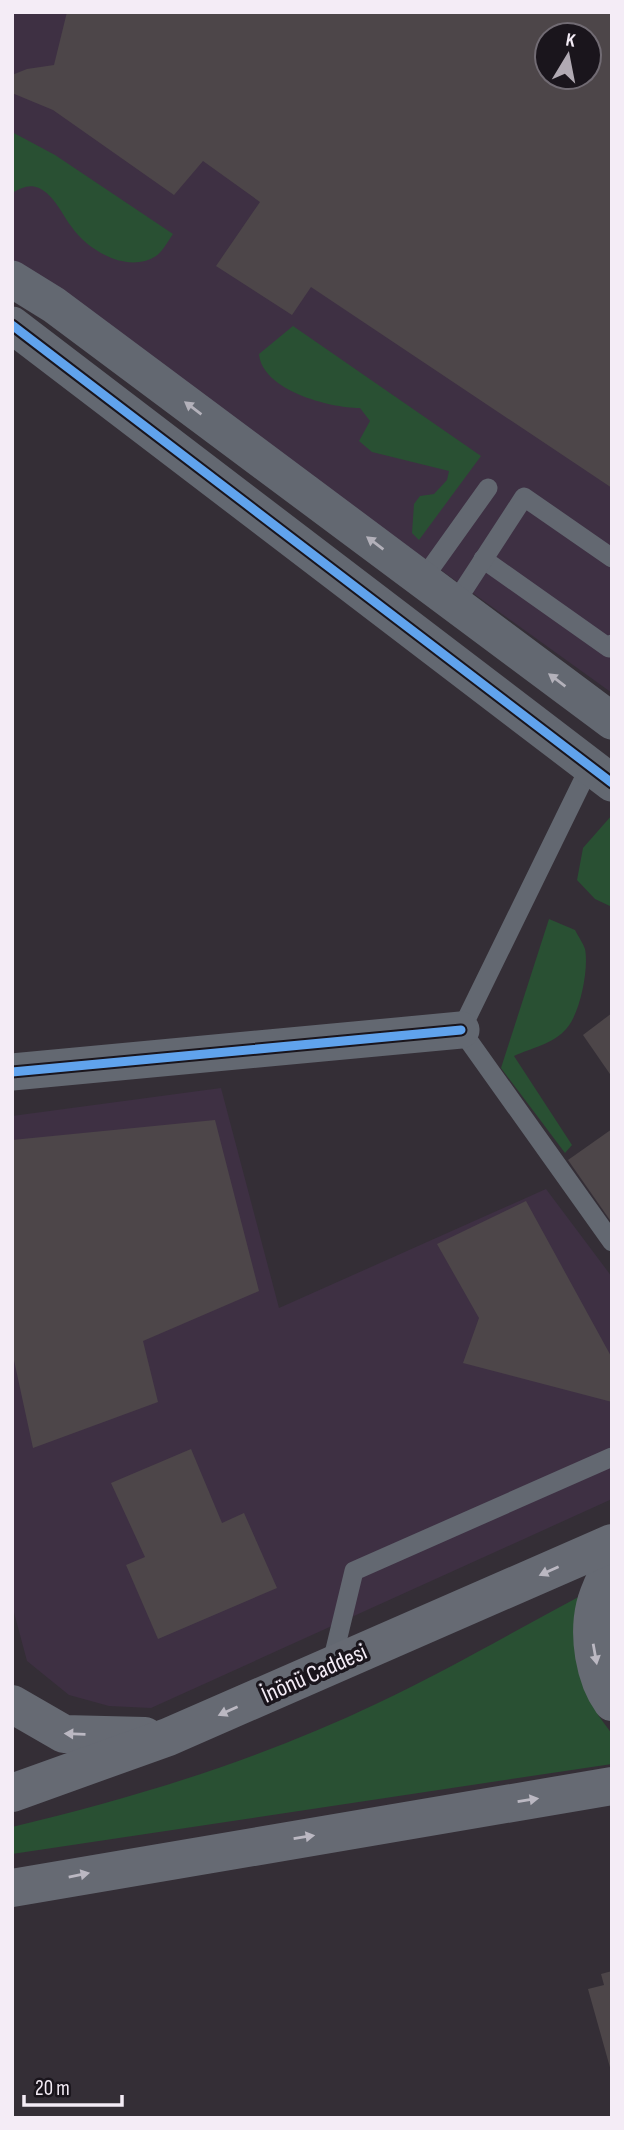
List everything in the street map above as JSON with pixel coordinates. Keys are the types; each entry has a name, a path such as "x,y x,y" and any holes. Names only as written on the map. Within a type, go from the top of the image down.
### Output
{"main road":[{"name":"İnönü Caddesi","path":"12,1793 168,1737 612,1543"},
{"path":"612,1564 595,1606 593,1650 605,1693 612,1702"},
{"path":"12,1704 64,1734 168,1737"},
{"path":"12,1888 612,1786"}],"street":[{"path":"12,279 54,305 612,721"},
{"path":"12,326 601,775"},
{"path":"12,1072 461,1030"}],"lane":[{"path":"423,579 488,488"},
{"path":"455,603 524,497 612,558"},
{"path":"483,559 609,648 612,645"},
{"path":"601,775 461,1030 612,1242"},
{"path":"331,1666 354,1571 612,1457"}],"shaded area":[{"path":"12,12 612,12 612,693 12,262"},
{"path":"221,1088 279,1308 546,1189 612,1277 612,1499 151,1708 109,1706 69,1695 27,1661 12,1605 12,1116"}],"green space":[{"path":"12,132 55,155 173,234 163,249 145,261 121,261 98,251 78,235 44,191 36,187 26,187 14,192 12,199"},
{"path":"293,326 481,456 419,540 412,533 414,504 420,496 434,494 447,480 449,471 372,452 359,441 370,421 360,408 315,400 284,387 272,378 263,367 259,354"},
{"path":"612,815 612,907 595,899 577,880 583,848"},
{"path":"549,919 575,930 583,944 586,968 582,990 572,1021 562,1033 549,1042 514,1056 572,1145 565,1153 501,1068"},
{"path":"584,1594 598,1715 612,1734 612,1764 12,1854 12,1827 106,1803 198,1775 289,1742 456,1664"}],"building":[{"path":"67,12 612,12 612,488 311,287 292,315 216,266 260,202 203,161 174,195 53,110 12,93 12,75 27,69 54,65"},
{"path":"612,1013 612,1077 583,1035"},
{"path":"215,1120 259,1291 143,1341 158,1402 33,1448 12,1351 12,1140"},
{"path":"612,1129 612,1223 568,1160"},
{"path":"526,1201 612,1358 612,1402 463,1363 479,1318 437,1244"},
{"path":"191,1449 222,1523 244,1513 277,1588 158,1639 126,1565 145,1557 111,1483"},
{"path":"612,1971 611,2071 588,1989 604,1985 601,1974"}],"cycle path":[{"path":"12,325 612,783"},
{"path":"12,1072 461,1030"}]}
